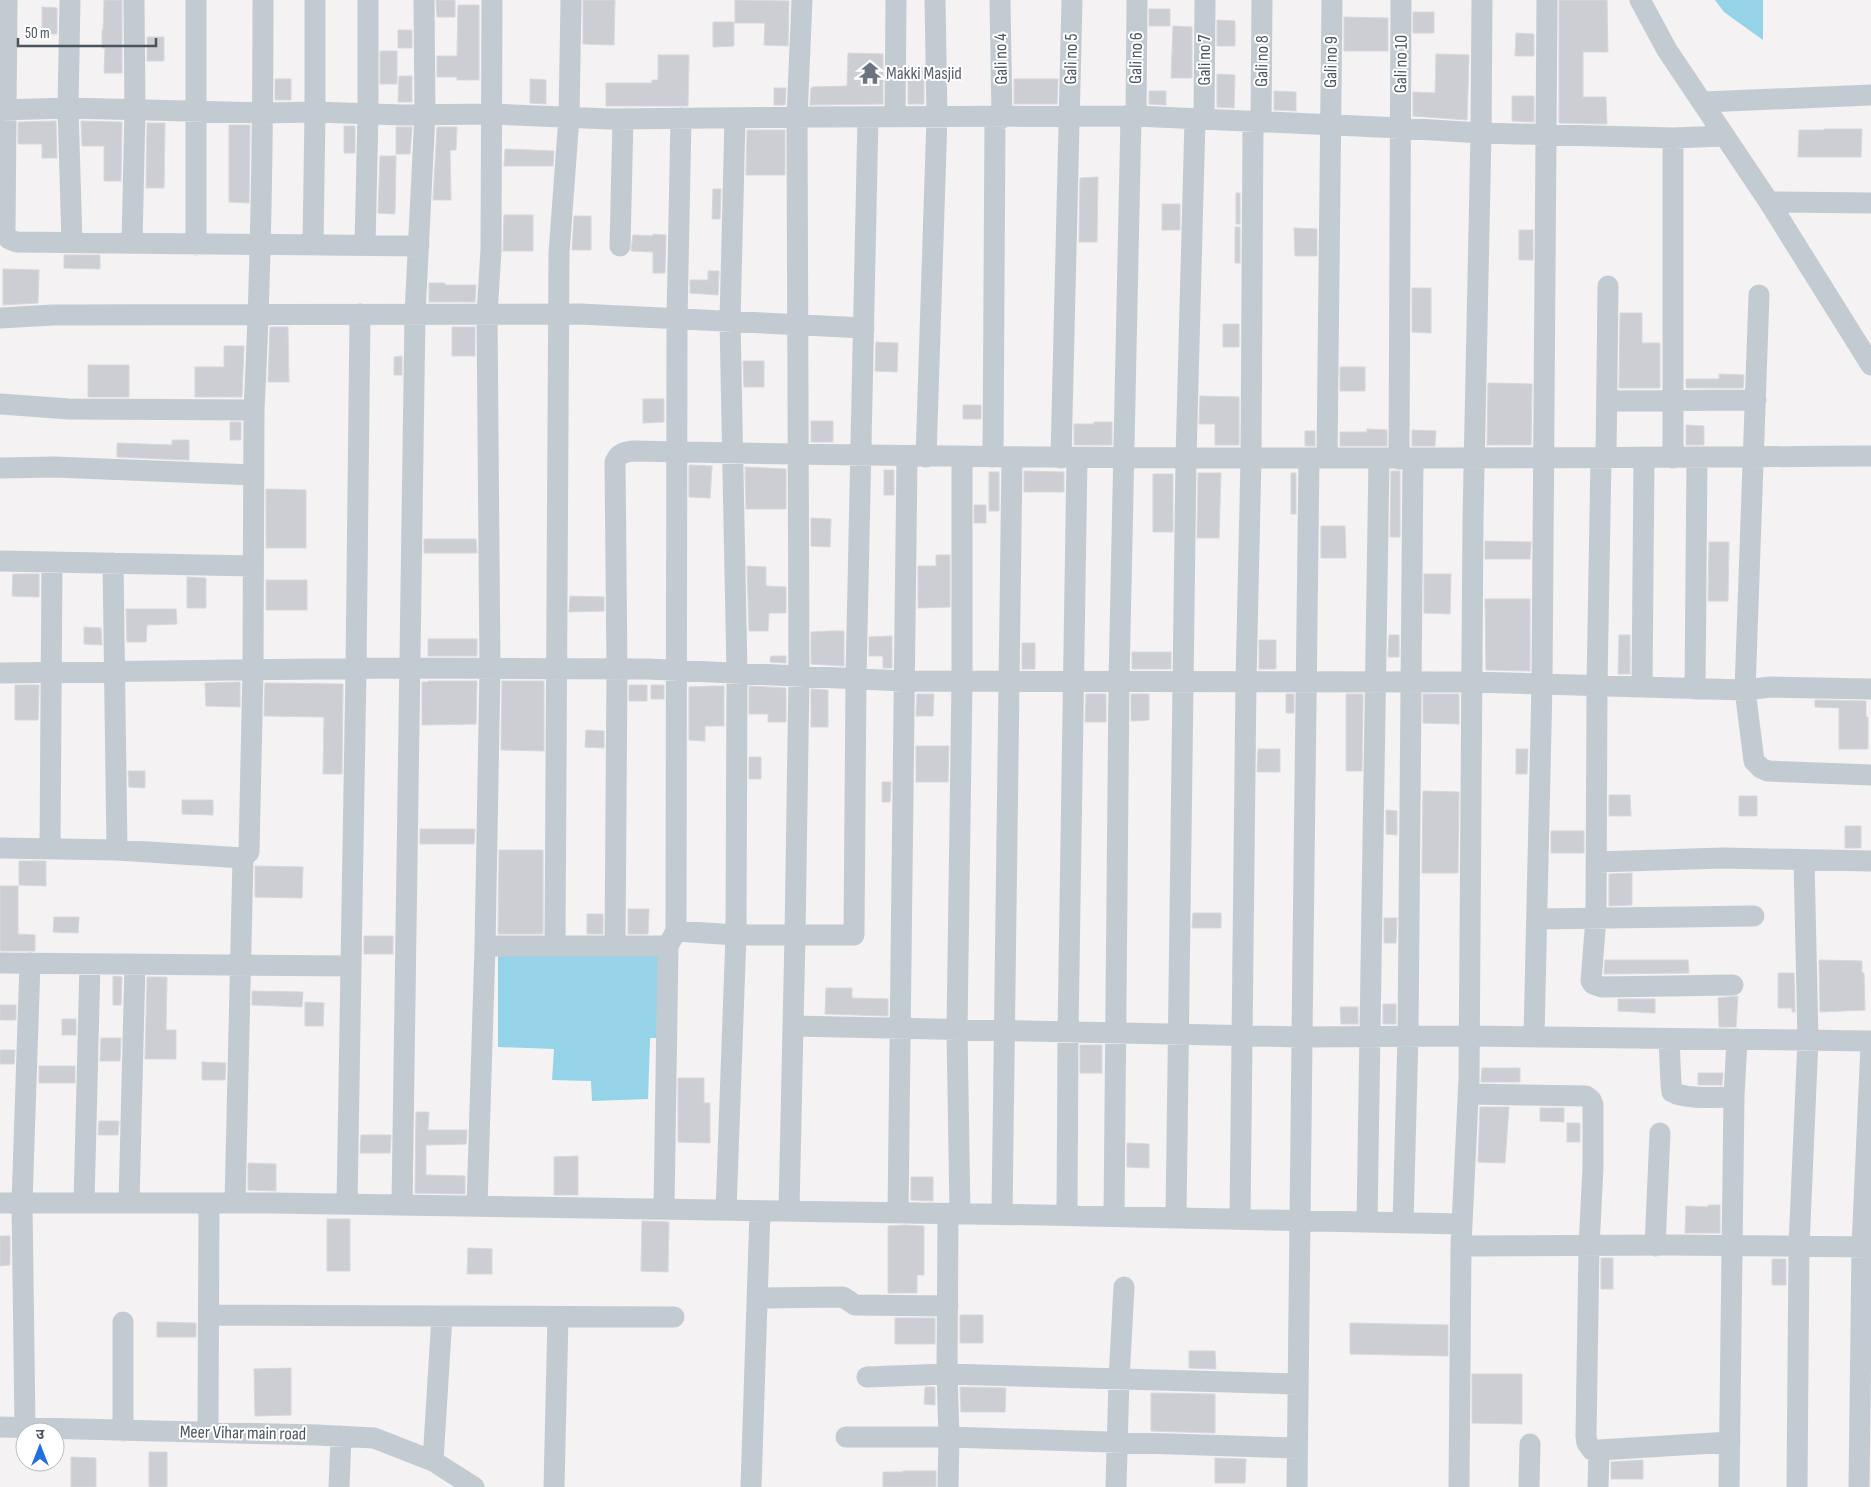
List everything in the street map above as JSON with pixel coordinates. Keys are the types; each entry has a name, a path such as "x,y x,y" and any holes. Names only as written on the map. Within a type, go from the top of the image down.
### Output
{"street":[{"path":"7,0 3,110 5,232 7,237 17,242 419,246"},
{"path":"70,0 68,108 72,242"},
{"path":"132,243 135,110 134,0"},
{"path":"196,0 196,245"},
{"path":"235,1203 243,858 249,852 250,847 254,410 259,314 263,0"},
{"path":"313,244 315,0"},
{"path":"365,245 368,0"},
{"path":"402,1205 415,314 425,114 424,0"},
{"path":"477,1206 485,946 490,668 487,314 491,250 492,0"},
{"path":"555,945 559,254 569,117 571,0"},
{"path":"789,1211 796,935 799,676 797,117 802,0"},
{"path":"895,117 896,0"},
{"path":"898,1213 903,681 937,117 935,0"},
{"name":"Gali no 4","path":"1000,0 998,118 1002,457 1008,681 1002,1214"},
{"name":"Gali no 5","path":"1067,1215 1073,681 1069,458 1072,0"},
{"name":"Gali no 6","path":"1114,1216 1119,681 1137,0"},
{"name":"Gali no 7","path":"1176,1218 1186,458 1204,0"},
{"name":"Gali no 8","path":"1240,1219 1246,681 1257,122 1262,0"},
{"name":"Gali no 9","path":"1297,1487 1298,1220 1307,681 1318,458 1330,125 1332,0"},
{"name":"Gali no 10","path":"1397,459 1401,0"},
{"path":"1459,1487 1461,1246 1469,1036 1482,0"},
{"path":"1534,1037 1545,458 1547,0"},
{"path":"1640,0 1667,50 1704,102 1724,136 1769,202 1871,365"},
{"path":"1704,102 1871,94"},
{"path":"3,110 68,108 263,113 492,114 623,119 1133,116 1481,133 1674,138 1724,136"},
{"path":"485,946 615,945 736,934 853,936 855,933 856,678 868,117"},
{"path":"664,1209 678,670 677,319 680,118"},
{"path":"726,1210 736,934 737,673 730,321 735,118"},
{"path":"620,246 623,119"},
{"path":"1673,458 1674,138"},
{"path":"1769,202 1871,203"},
{"path":"1608,286 1607,401 1597,686 1596,918 1591,981 1596,986 1602,987 1733,985"},
{"path":"1759,295 1746,690 1754,761 1761,768 1768,771 1871,775"},
{"path":"347,1204 360,314"},
{"path":"0,318 53,315 559,314 864,328"},
{"path":"1607,401 1756,400"},
{"path":"0,404 69,409 254,410"},
{"path":"615,945 617,669 615,462 618,455 627,451 1069,458 1475,459 1871,456"},
{"path":"948,1487 950,1437 947,1374 948,1306 954,1214 962,681 962,457"},
{"path":"1695,688 1697,457"},
{"path":"1642,687 1644,458"},
{"path":"1367,1222 1375,681 1397,459"},
{"path":"1397,459 1410,681 1408,1036 1403,1223"},
{"path":"0,468 54,467 254,475"},
{"path":"0,561 253,566"},
{"path":"50,848 52,562"},
{"path":"113,563 116,850"},
{"path":"0,673 410,668 617,669 678,670 903,681 1410,681 1746,690 1770,687 1871,689"},
{"path":"0,848 116,850 243,858"},
{"path":"1596,862 1723,858 1871,861"},
{"path":"1797,1487 1799,1246 1808,1040 1804,860"},
{"path":"1537,919 1754,916"},
{"path":"0,963 351,966"},
{"path":"24,1422 22,1203 30,963"},
{"path":"84,1203 90,964"},
{"path":"129,1203 135,964"},
{"path":"793,1026 1302,1037 1469,1036 1669,1040 1871,1041"},
{"path":"1729,1487 1734,1097 1737,1039"},
{"path":"1669,1040 1672,1092 1699,1097 1734,1097"},
{"path":"1859,1487 1871,1045"},
{"path":"1468,1094 1586,1096 1591,1100 1593,1167 1589,1247 1586,1436 1590,1448 1592,1450 1599,1450 1730,1442"},
{"path":"1655,1246 1660,1133"},
{"path":"0,1203 347,1204 1067,1215 1462,1224"},
{"path":"208,1432 209,1203"},
{"path":"751,1487 760,1211"},
{"path":"1461,1246 1866,1247"},
{"path":"1116,1487 1124,1287"},
{"path":"757,1298 843,1297 855,1305 948,1306"},
{"path":"208,1315 674,1317"},
{"path":"433,1461 442,1316"},
{"path":"554,1487 558,1317"},
{"path":"123,1322 123,1431"},
{"path":"867,1377 947,1374 1297,1384"},
{"name":"Meer Vihar main road","path":"0,1427 15,1427"},
{"name":"Meer Vihar main road","path":"65,1429 374,1438 433,1461 474,1487"},
{"path":"339,1487 341,1436"},
{"path":"846,1437 950,1437 1297,1448"},
{"path":"1529,1487 1530,1444"},
{"path":"1598,1487 1599,1450"}],"water":[{"path":"1715,0 1763,0 1763,40 1724,12"},
{"path":"498,945 665,946 664,1038 650,1038 648,1099 592,1101 591,1081 552,1080 554,1049 498,1047"}],"building":[{"path":"104,0 122,0 122,73 104,73 105,48 102,48 102,30"},
{"path":"436,0 455,0 455,17 437,17"},
{"path":"583,0 615,0 614,45 583,44"},
{"path":"735,0 789,1 788,46 764,45 765,23 735,23"},
{"path":"1559,0 1607,0 1608,52 1583,52 1583,97 1606,97 1607,124 1559,123"},
{"path":"458,5 479,5 479,80 457,80 457,77 437,77 437,56 457,56"},
{"path":"42,7 57,8 57,34 42,34"},
{"path":"1149,9 1170,9 1170,26 1149,26"},
{"path":"1413,12 1434,12 1434,33 1413,33"},
{"path":"1344,17 1388,18 1388,51 1344,51"},
{"path":"1217,20 1235,21 1235,46 1217,46"},
{"path":"713,22 734,22 734,46 713,47"},
{"path":"1173,26 1192,27 1192,78 1171,78"},
{"path":"398,30 412,30 412,48 398,48"},
{"path":"1516,33 1534,34 1534,56 1515,56"},
{"path":"147,37 164,37 164,61 147,61"},
{"path":"380,51 397,51 397,84 380,84"},
{"name":"Makki Masjid","path":"848,53 883,54 883,104 810,105 811,88 847,86"},
{"path":"1436,54 1469,55 1467,120 1413,116 1413,92 1435,93"},
{"path":"658,55 689,55 688,106 606,106 606,83 652,83 652,80 658,80"},
{"path":"908,67 924,67 924,104 908,104"},
{"path":"1217,74 1235,75 1234,108 1217,107"},
{"path":"399,76 412,76 412,102 398,102"},
{"path":"275,79 291,79 291,100 275,100"},
{"path":"530,79 546,80 546,104 530,103"},
{"path":"1014,79 1058,79 1057,104 1014,104"},
{"path":"774,88 786,88 785,105 774,105"},
{"path":"1149,91 1166,91 1166,105 1149,104"},
{"path":"1274,91 1296,92 1296,111 1274,110"},
{"path":"1512,96 1534,96 1534,122 1512,121"},
{"path":"56,121 57,158 42,158 42,144 18,144 18,122"},
{"path":"81,121 122,122 121,181 104,181 104,146 82,146"},
{"path":"147,123 165,123 164,188 146,188"},
{"path":"229,125 250,125 249,203 229,202"},
{"path":"344,126 355,126 355,153 344,153"},
{"path":"396,127 412,127 410,154 396,154"},
{"path":"437,127 457,127 456,150 450,150 451,200 433,200"},
{"path":"1862,129 1861,157 1798,157 1799,130"},
{"path":"747,130 785,130 785,175 746,175"},
{"path":"505,149 554,151 553,166 504,166"},
{"path":"380,156 396,156 395,214 378,213"},
{"path":"1098,177 1097,242 1079,242 1080,178"},
{"path":"713,189 721,189 720,219 712,219"},
{"path":"1236,193 1240,193 1240,224 1236,224"},
{"path":"1162,204 1180,204 1180,230 1162,230"},
{"path":"504,215 533,215 533,251 503,251"},
{"path":"574,216 591,216 591,250 572,250"},
{"path":"1235,227 1240,227 1240,263 1235,263"},
{"path":"1294,228 1317,229 1317,256 1295,256"},
{"path":"1519,230 1533,230 1533,260 1519,260"},
{"path":"653,234 666,235 665,273 653,273 653,252 631,251 633,235 653,236"},
{"path":"64,255 100,255 100,269 64,268"},
{"path":"3,269 39,270 38,303 3,305"},
{"path":"708,271 719,271 718,295 690,293 690,280 708,280"},
{"path":"429,283 476,285 475,302 429,302"},
{"path":"1412,288 1431,288 1431,333 1412,332"},
{"path":"1620,313 1642,313 1642,343 1660,343 1660,388 1619,388"},
{"path":"1223,324 1239,324 1239,347 1223,347"},
{"path":"270,327 288,327 289,382 268,382"},
{"path":"452,327 475,327 475,356 452,356"},
{"path":"876,342 898,343 897,372 875,371"},
{"path":"224,346 244,346 242,397 195,397 195,367 224,367"},
{"path":"402,356 402,375 394,375 394,357"},
{"path":"743,361 764,361 764,387 744,387"},
{"path":"88,365 129,365 129,397 88,397"},
{"path":"1340,367 1365,367 1365,391 1340,391"},
{"path":"1719,374 1744,375 1743,388 1686,388 1686,379 1719,379"},
{"path":"1488,383 1532,384 1531,445 1487,445"},
{"path":"1200,396 1239,397 1239,445 1215,445 1215,424 1199,424"},
{"path":"643,399 664,399 664,422 643,423"},
{"path":"963,405 981,405 981,419 963,419"},
{"path":"811,421 833,421 833,442 811,442"},
{"path":"230,422 241,422 241,440 230,440"},
{"path":"1094,422 1112,422 1112,445 1074,445 1074,424 1094,424"},
{"path":"1686,425 1704,426 1704,445 1686,445"},
{"path":"1367,429 1387,430 1387,446 1340,446 1340,432 1367,432"},
{"path":"1412,430 1436,431 1435,446 1412,446"},
{"path":"1305,431 1315,431 1315,446 1305,446"},
{"path":"172,440 189,440 189,460 117,457 117,443 172,445"},
{"path":"689,465 712,466 710,498 689,497"},
{"path":"745,467 786,469 786,509 746,509"},
{"path":"884,470 894,470 894,495 884,495"},
{"path":"1024,471 1064,472 1064,492 1024,492"},
{"path":"1391,471 1400,471 1400,537 1390,537"},
{"path":"989,472 999,472 999,511 989,511"},
{"path":"1198,473 1221,473 1219,538 1197,538"},
{"path":"1291,473 1296,473 1296,514 1291,514"},
{"path":"1153,474 1173,474 1173,532 1153,532"},
{"path":"266,489 306,490 306,548 266,548"},
{"path":"974,505 986,505 986,523 974,523"},
{"path":"811,518 831,519 830,547 811,546"},
{"path":"1321,526 1345,526 1346,558 1321,558"},
{"path":"424,539 476,539 477,553 424,553"},
{"path":"1485,541 1531,542 1530,559 1485,559"},
{"path":"1709,542 1729,542 1728,601 1708,601"},
{"path":"936,555 950,555 950,607 918,608 918,566 936,566"},
{"path":"747,566 766,567 766,586 786,587 786,613 769,613 768,631 749,631"},
{"path":"13,574 39,574 39,597 12,596"},
{"path":"1424,574 1451,574 1450,614 1424,613"},
{"path":"187,577 206,578 206,608 187,608"},
{"path":"266,580 307,580 307,610 266,610"},
{"path":"570,596 604,597 604,611 569,612"},
{"path":"1485,599 1530,599 1530,671 1486,670"},
{"path":"126,609 176,609 177,624 147,625 146,642 127,642"},
{"path":"84,627 101,628 102,645 84,644"},
{"path":"844,631 844,666 811,664 811,632"},
{"path":"1389,635 1399,635 1399,657 1388,657"},
{"path":"1619,635 1630,635 1630,674 1618,674"},
{"path":"892,636 892,668 883,668 883,656 869,656 869,637"},
{"path":"428,639 477,639 477,656 428,656"},
{"path":"1259,640 1276,640 1276,669 1259,669"},
{"path":"1022,643 1035,643 1035,669 1022,669"},
{"path":"1132,652 1171,652 1171,669 1132,669"},
{"path":"771,656 786,656 786,663 770,662"},
{"path":"477,681 476,724 422,725 422,682"},
{"path":"502,681 544,681 544,751 501,750"},
{"path":"240,682 240,707 206,706 205,683"},
{"path":"265,683 343,684 342,774 323,774 324,717 264,716"},
{"path":"15,685 39,685 38,720 15,720"},
{"path":"629,685 647,685 647,701 629,701"},
{"path":"651,685 664,685 664,699 651,699"},
{"path":"724,686 724,726 705,726 705,741 689,740 689,687"},
{"path":"749,686 786,688 786,722 768,722 768,714 749,714"},
{"path":"811,689 828,690 828,727 811,727"},
{"path":"917,694 934,694 933,716 916,716"},
{"path":"1086,694 1106,694 1106,722 1085,722"},
{"path":"1131,694 1149,694 1149,720 1131,721"},
{"path":"1286,694 1294,694 1294,713 1286,713"},
{"path":"1346,694 1363,694 1362,771 1346,771"},
{"path":"1423,694 1459,694 1459,724 1423,723"},
{"path":"1815,700 1866,701 1868,749 1839,749 1839,708 1815,707"},
{"path":"586,730 604,731 604,748 585,747"},
{"path":"916,746 949,746 948,782 916,782"},
{"path":"1258,749 1280,749 1280,772 1257,772"},
{"path":"1516,749 1528,749 1527,774 1516,774"},
{"path":"749,757 761,757 761,779 749,779"},
{"path":"128,771 145,771 145,788 129,787"},
{"path":"882,782 891,782 890,802 882,802"},
{"path":"1423,791 1459,792 1458,873 1422,873"},
{"path":"1609,795 1630,795 1631,816 1609,816"},
{"path":"1739,796 1757,796 1757,816 1739,816"},
{"path":"182,800 213,800 213,815 182,814"},
{"path":"1386,810 1397,811 1397,835 1386,834"},
{"path":"1845,826 1861,826 1861,848 1845,848"},
{"path":"420,829 475,829 474,844 420,844"},
{"path":"1551,831 1584,831 1584,853 1551,853"},
{"path":"499,850 543,850 543,934 498,934"},
{"path":"19,861 46,861 46,886 19,885"},
{"path":"255,866 303,867 302,898 255,897"},
{"path":"1632,873 1632,905 1609,906 1609,874"},
{"path":"0,886 18,886 18,934 35,935 35,951 0,951"},
{"path":"628,909 649,909 648,934 628,934"},
{"path":"1193,913 1221,913 1221,928 1192,928"},
{"path":"587,914 603,914 603,934 587,934"},
{"path":"54,917 79,917 78,933 53,932"},
{"path":"1384,918 1397,918 1396,943 1384,943"},
{"path":"364,936 393,936 393,954 364,954"},
{"path":"1605,960 1688,960 1689,973 1604,974"},
{"path":"1819,960 1862,961 1865,1010 1820,1012"},
{"path":"1778,973 1794,973 1795,1012 1792,1012 1792,1008 1778,1008"},
{"path":"113,976 122,977 121,1005 113,1005"},
{"path":"147,977 167,977 166,1030 176,1030 176,1059 145,1059"},
{"path":"826,988 852,988 852,998 888,999 888,1016 825,1014"},
{"path":"252,991 303,992 302,1007 252,1005"},
{"path":"1738,996 1736,1027 1719,1027 1718,998"},
{"path":"1618,999 1655,999 1655,1013 1618,1011"},
{"path":"305,1002 324,1003 323,1026 305,1026"},
{"path":"1383,1004 1396,1004 1396,1024 1383,1024"},
{"path":"0,1005 16,1005 16,1020 0,1020"},
{"path":"1340,1007 1358,1007 1358,1024 1341,1024"},
{"path":"62,1019 76,1019 76,1035 62,1035"},
{"path":"101,1038 121,1038 120,1061 100,1061"},
{"path":"1080,1045 1102,1045 1102,1073 1080,1073"},
{"path":"0,1050 15,1050 14,1064 0,1064"},
{"path":"202,1062 226,1063 225,1080 202,1080"},
{"path":"39,1066 75,1066 75,1083 39,1083"},
{"path":"1482,1068 1520,1068 1520,1082 1481,1082"},
{"path":"1698,1073 1723,1073 1722,1085 1698,1085"},
{"path":"678,1078 704,1078 704,1103 710,1103 710,1143 678,1142"},
{"path":"1480,1107 1509,1107 1505,1163 1478,1162"},
{"path":"1540,1108 1564,1108 1564,1122 1540,1121"},
{"path":"416,1112 429,1112 428,1130 467,1130 466,1144 426,1145 426,1175 465,1176 465,1194 415,1193"},
{"path":"99,1121 119,1121 118,1135 98,1135"},
{"path":"1567,1123 1580,1123 1580,1142 1567,1142"},
{"path":"361,1135 391,1135 390,1153 360,1153"},
{"path":"1127,1143 1149,1144 1149,1168 1127,1167"},
{"path":"578,1156 578,1195 554,1195 554,1157"},
{"path":"248,1163 276,1164 276,1191 248,1190"},
{"path":"911,1177 933,1177 933,1201 911,1200"},
{"path":"1708,1205 1720,1205 1720,1233 1685,1233 1686,1206 1708,1207"},
{"path":"327,1219 350,1219 350,1271 327,1271"},
{"path":"642,1221 669,1222 668,1272 641,1271"},
{"path":"888,1226 924,1226 924,1275 917,1275 917,1293 888,1293"},
{"path":"0,1236 10,1236 10,1265 0,1266"},
{"path":"468,1248 492,1249 492,1274 467,1274"},
{"path":"1601,1258 1613,1258 1613,1289 1601,1289"},
{"path":"1772,1259 1786,1259 1786,1285 1772,1285"},
{"path":"960,1315 983,1315 983,1343 960,1343"},
{"path":"895,1318 935,1318 935,1344 895,1344"},
{"path":"157,1322 196,1323 196,1337 157,1337"},
{"path":"1350,1323 1448,1325 1448,1356 1350,1354"},
{"path":"1189,1351 1215,1351 1216,1369 1189,1368"},
{"path":"291,1368 291,1415 255,1416 254,1369"},
{"path":"1472,1374 1522,1374 1522,1424 1472,1423"},
{"path":"925,1387 935,1387 935,1405 924,1404"},
{"path":"960,1387 1006,1388 1005,1412 961,1412"},
{"path":"1151,1393 1215,1394 1215,1433 1151,1431"},
{"path":"149,1452 167,1452 167,1487 149,1487"},
{"path":"71,1457 96,1458 96,1487 71,1487"},
{"path":"1215,1458 1246,1459 1245,1483 1215,1483"},
{"path":"1643,1460 1643,1479 1611,1479 1611,1462"},
{"path":"936,1471 936,1487 883,1487 883,1472"}],"place":[{"name":"Makki Masjid","path":"870,73"}]}
